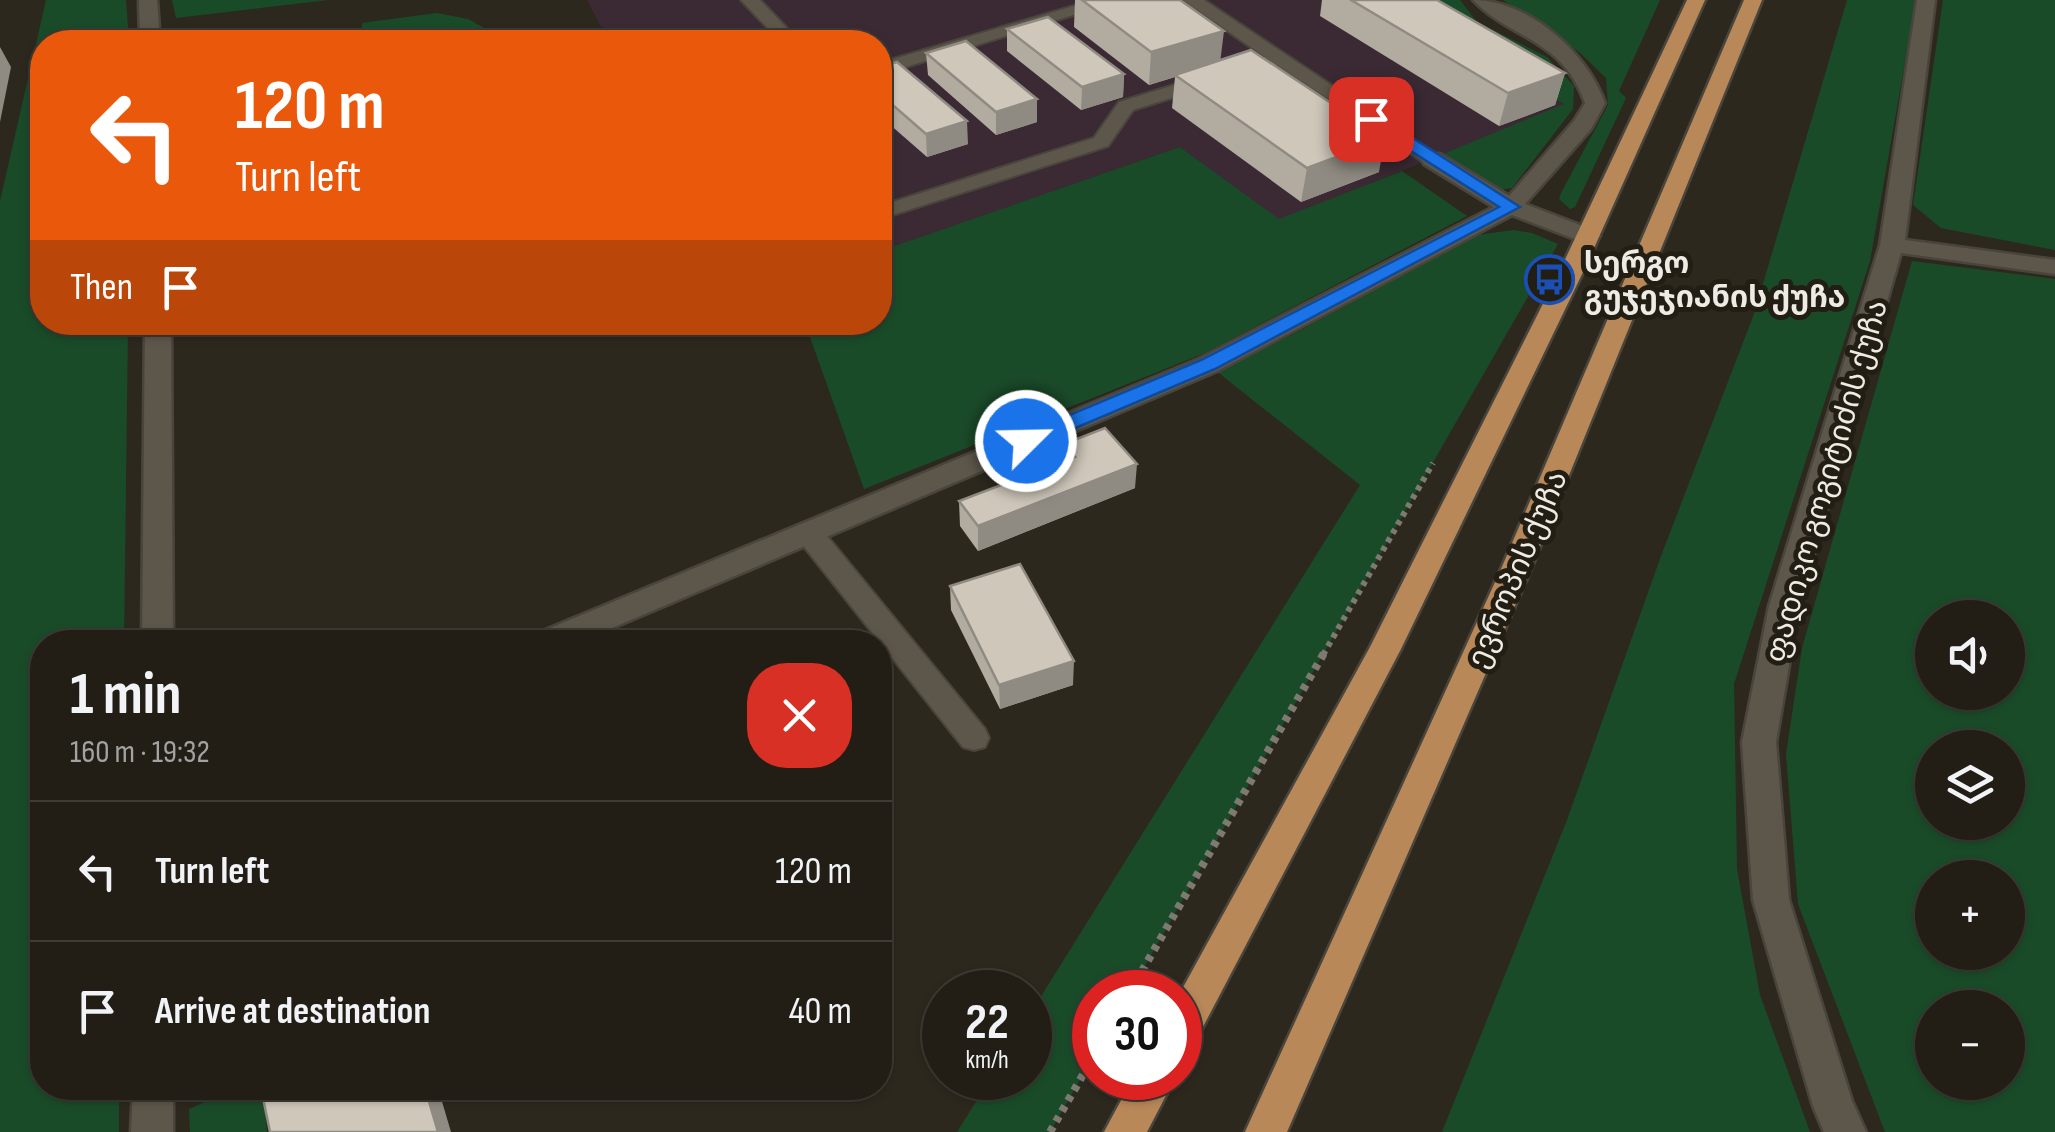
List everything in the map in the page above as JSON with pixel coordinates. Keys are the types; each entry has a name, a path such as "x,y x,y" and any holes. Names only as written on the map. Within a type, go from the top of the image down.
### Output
{"main road":[{"path":"1202,989 1385,650 1588,236 1696,0"},
{"name":"ევროპის ქუჩა","path":"1266,1132 1459,706 1642,275 1753,0"},
{"path":"1126,1132 1143,1100"}],"street":[{"path":"148,0 149,30"},
{"path":"577,630 1208,365 1511,207 1582,124 1595,103 1591,84 1554,44 1482,0"},
{"name":"ფადიკო გოგიტიძის ქუჩა","path":"1845,1132 1833,1106 1771,900 1758,742 1784,606 1892,246 1926,0"},
{"path":"1432,159 1511,207 1588,236"},
{"path":"1892,246 2055,267"},
{"path":"158,335 158,630"},
{"path":"152,1132 153,1100"}],"lane":[{"path":"750,0 779,30"},
{"path":"892,64 1113,0"},
{"path":"1192,0 1432,159"},
{"path":"892,209 1102,142 1126,106 1280,58"},
{"path":"808,532 887,630"},
{"path":"892,636 974,738"}],"path":[{"path":"1143,970 1441,448"},
{"path":"1050,1132 1072,1094"}],"shaded area":[{"path":"587,0 1410,0 1415,22 1565,105 1279,220 1180,147 892,247 892,30 603,30"}],"green space":[{"path":"46,0 126,0 128,30 39,30"},
{"path":"172,0 328,0 176,18"},
{"path":"1410,0 1460,0 1477,22 1547,57 1574,86 1573,109 1512,188 1498,190 1438,156 1564,104 1414,21"},
{"path":"1503,0 1660,0 1619,91 1626,98 1575,207 1570,209 1559,199 1608,105 1606,78 1579,52"},
{"path":"1847,0 1916,0 1870,261 1734,684 1737,869 1760,995 1810,1132 1442,1132 1567,820 1661,556 1754,314"},
{"path":"1943,0 2055,0 2055,250 1941,228 1913,205"},
{"path":"437,13 468,19 488,30 361,30 362,23"},
{"path":"30,70 30,335 128,335 124,630 30,630 30,1100 119,1100 119,1132 0,1132 0,201"},
{"path":"1180,147 1279,219 1402,171 1467,216 1205,353 864,489 809,335 892,335 892,247"},
{"path":"1513,230 1558,244 1143,970 1072,970 1072,1094 1050,1132 957,1132 977,1100 1052,1100 1052,979 1360,485 1215,370 1291,335 1477,235"},
{"path":"1912,261 2055,279 2055,1132 1885,1132 1798,904 1786,754 1802,648"},
{"path":"209,1100 264,1100 267,1132 190,1132 189,1109"}],"building":[{"path":"1082,0 1180,0 1224,31 1151,52"},
{"path":"1351,0 1437,0 1565,73 1508,93"},
{"path":"1048,17 1124,74 1082,87 1007,29"},
{"path":"966,41 1037,99 996,112 926,53"},
{"path":"1251,50 1385,139 1307,168 1175,75"},
{"path":"897,62 967,121 926,134 892,104 892,63"},
{"path":"1105,428 1137,464 978,526 959,501 1075,457 1064,444"},
{"path":"1020,564 1074,661 999,685 950,586"},
{"path":"263,1100 429,1100 438,1132 270,1132"}],"place":[{"name":"სერგო გუჯეჯიანის ქუჩა","path":"1549,280"}],"route":[{"path":"1026,441 1208,365 1511,207 1371,119"}]}
